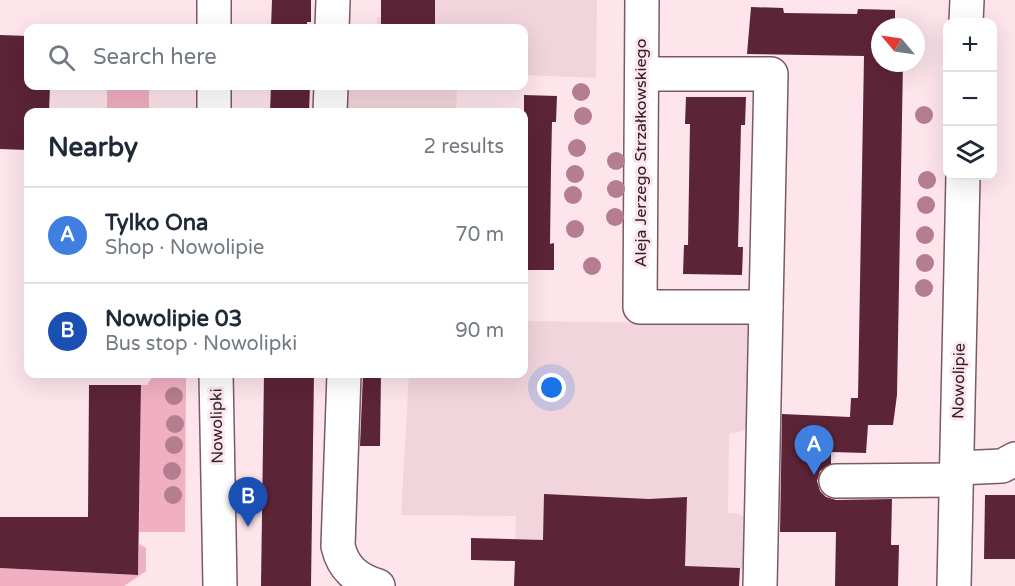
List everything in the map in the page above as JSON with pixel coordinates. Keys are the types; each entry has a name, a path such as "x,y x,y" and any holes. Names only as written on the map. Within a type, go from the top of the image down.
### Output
{"street":[{"path":"214,0 214,24"},
{"path":"332,24 333,0"},
{"name":"Aleja Jerzego Strzałkowskiego","path":"642,0 640,307 766,307"},
{"path":"966,18 967,0"},
{"path":"642,74 771,74 760,586"},
{"path":"214,90 214,108"},
{"path":"330,108 331,90"},
{"name":"Nowolipie","path":"954,586 963,180"},
{"name":"Nowolipki","path":"216,378 220,586"},
{"path":"344,378 338,546 341,559 348,569 378,586"},
{"path":"836,481 957,474 1002,466 1015,459"}],"shaded area":[{"path":"381,0 597,0 596,78 528,75 528,24 377,24 377,17 381,17"},
{"path":"107,90 149,90 149,108 107,108"},
{"path":"338,90 457,90 456,108 337,108"},
{"path":"528,321 751,324 751,425 743,431 729,434 728,513 740,514 749,521 755,569 712,569 514,586 516,516 401,515 409,378 528,378"},
{"path":"152,378 186,378 185,532 139,532 141,385 147,385"},
{"path":"139,544 146,548 146,571 124,586 0,586 0,568 138,575"}],"building":[{"path":"272,0 311,0 311,22 271,24"},
{"path":"381,0 435,0 435,24 381,24"},
{"path":"751,7 783,8 784,13 857,14 858,9 895,10 895,18 871,18 871,72 903,72 897,395 893,425 868,425 866,453 831,452 831,464 820,471 817,481 820,491 826,497 836,500 892,499 891,545 899,545 898,586 835,586 836,532 780,532 782,414 850,417 851,398 858,398 864,56 747,54"},
{"path":"0,35 24,36 24,90 50,90 49,108 24,108 24,150 0,149"},
{"path":"271,90 310,90 309,108 270,108"},
{"path":"524,95 557,96 556,122 552,122 551,169 550,244 554,243 554,270 528,270 528,108 524,108"},
{"path":"686,97 746,97 745,125 741,125 738,247 743,247 742,275 683,274 684,245 688,245 690,124 685,124"},
{"path":"264,378 314,378 311,586 261,586"},
{"path":"363,378 381,378 380,446 360,446"},
{"path":"89,385 141,385 138,575 0,568 0,517 88,517"},
{"path":"544,494 649,499 687,497 685,566 740,568 739,586 514,586 515,561 471,560 471,538 543,540"},
{"path":"985,495 1015,495 1015,559 984,559"}],"place":[{"name":"Tylko Ona","path":"814,475"},
{"name":"Nowolipie 03","path":"248,527"}]}
